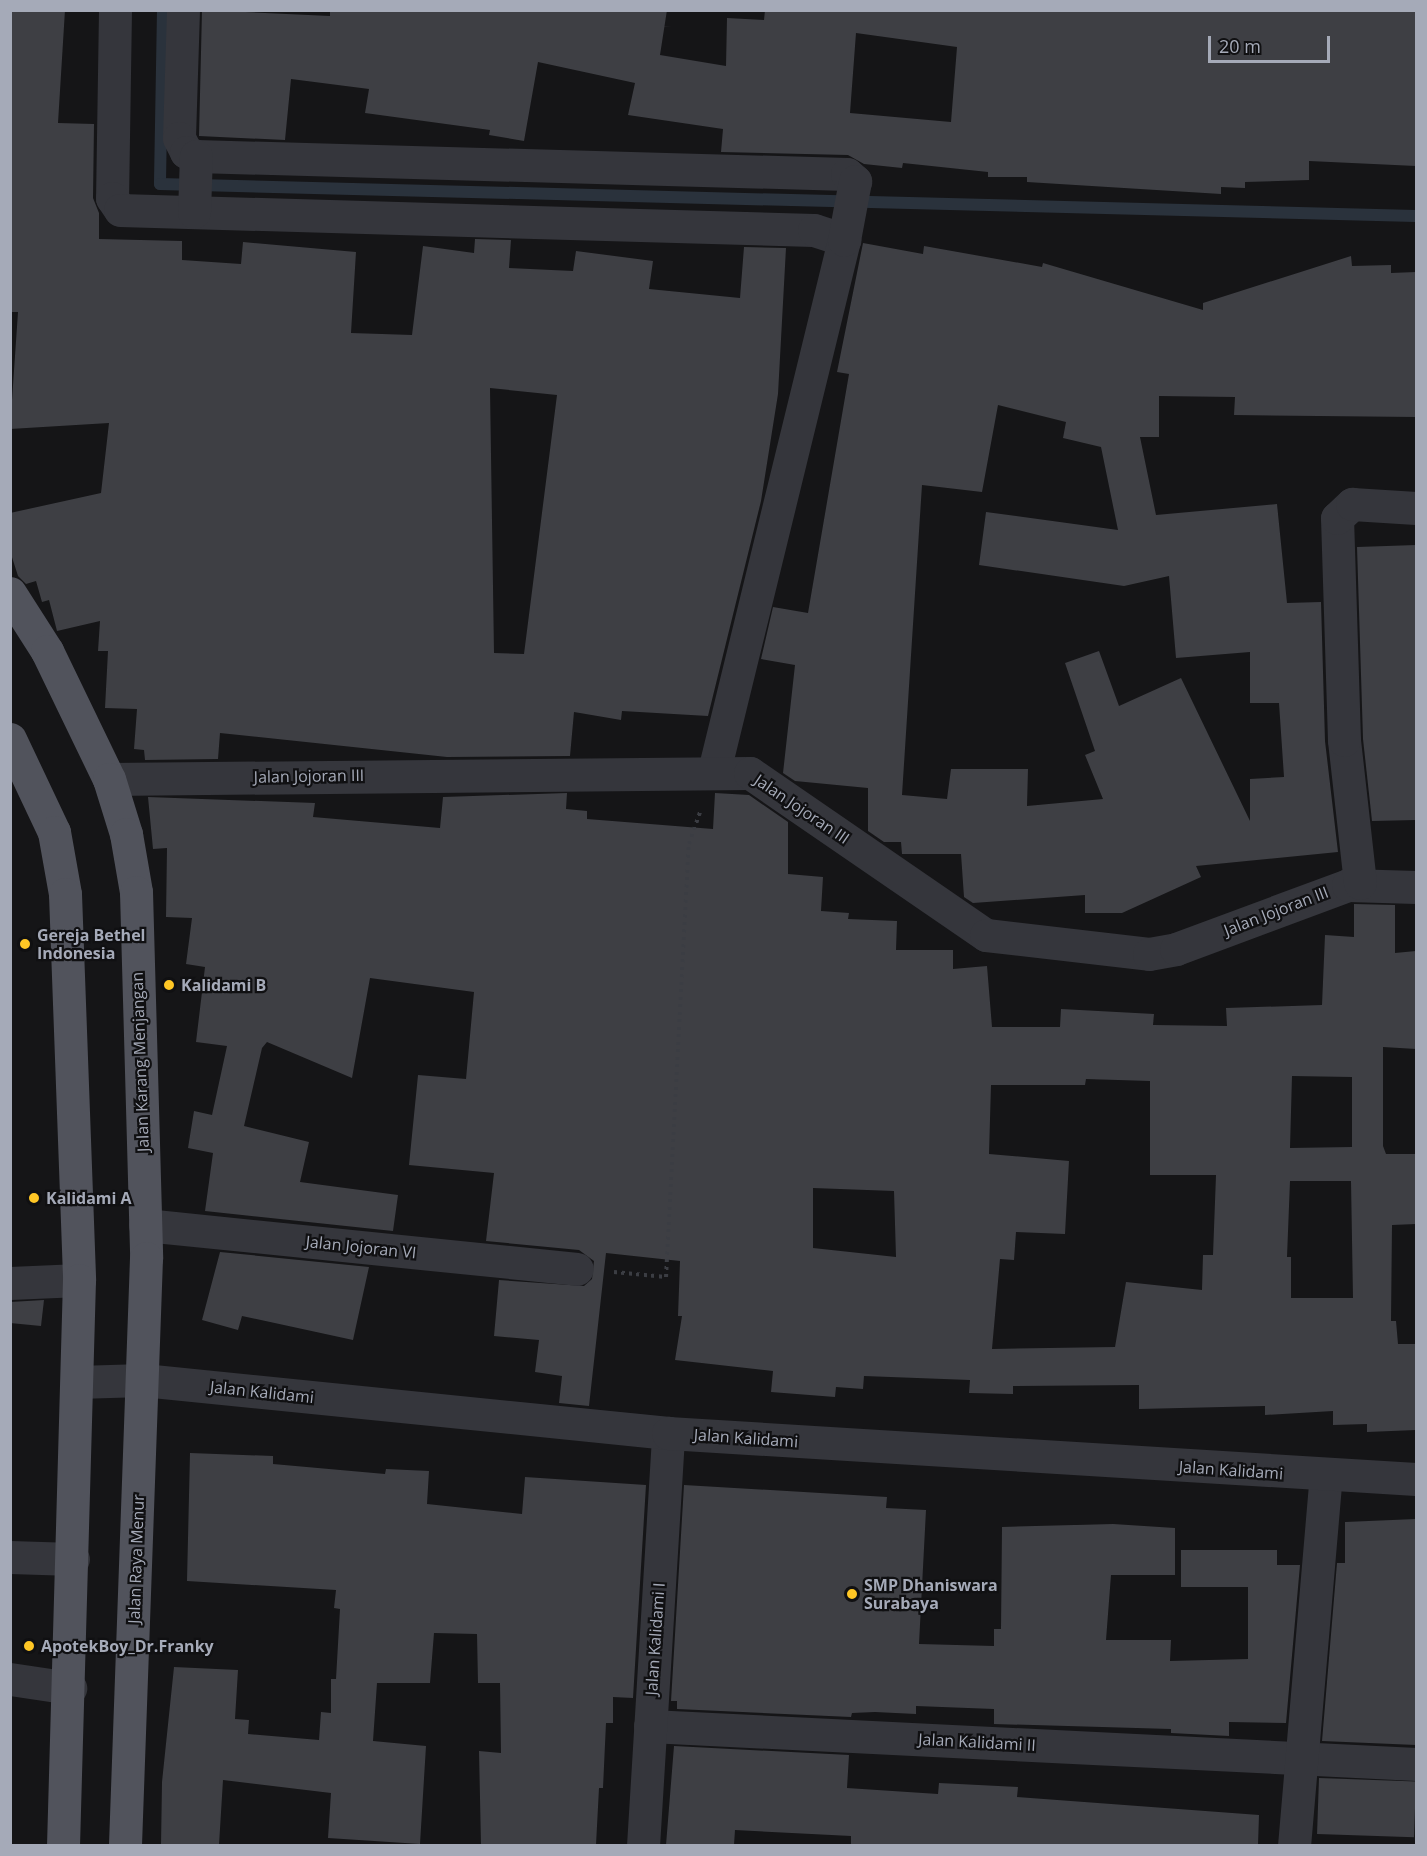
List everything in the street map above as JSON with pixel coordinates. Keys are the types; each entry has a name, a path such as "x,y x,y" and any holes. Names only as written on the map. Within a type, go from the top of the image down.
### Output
{"main road":[{"name":"Jalan Karang Menjangan","path":"10,593 47,651 109,779 126,834 136,892 145,1225 143,1380"},
{"path":"10,739 54,832 65,894 79,1280 70,1688 63,1845"},
{"name":"Jalan Raya Menur","path":"125,1845 143,1380"}],"street":[{"path":"115,10 112,204 120,210 194,207 814,230 846,235"},
{"path":"183,10 179,138 186,152 196,160 851,175 855,181 846,235 714,771"},
{"path":"194,207 196,160"},
{"path":"1360,883 1344,740 1337,518 1352,504 1416,508"},
{"name":"Jalan Jojoran III","path":"109,779 714,771 756,776 976,929 998,938 1163,953 1360,883 1416,887"},
{"name":"Jalan Jojoran VI","path":"145,1225 577,1269"},
{"path":"10,1284 79,1280"},
{"name":"Jalan Kalidami","path":"77,1382 143,1380 668,1433 1326,1476 1416,1479"},
{"name":"Jalan Kalidami I","path":"643,1845 668,1433"},
{"path":"1294,1845 1304,1757 1326,1476"},
{"path":"10,1557 73,1559"},
{"path":"10,1679 70,1688"},
{"name":"Jalan Kalidami II","path":"650,1726 1416,1764"}],"path":[{"path":"577,1269 666,1277 689,844 714,771"}],"building":[{"path":"10,10 65,10 58,123 94,124 93,198 99,213 99,239 182,241 182,260 241,264 243,242 356,252 351,333 412,335 423,246 474,253 475,239 511,240 509,268 573,271 576,251 653,261 649,289 740,298 744,247 786,248 778,394 761,501 708,716 622,711 621,720 574,712 570,756 447,757 220,733 218,759 145,760 144,750 134,749 137,709 105,708 108,651 98,651 100,621 57,631 49,600 42,602 36,581 26,584 18,576 10,551 10,513 101,493 109,423 10,429 18,312 10,312","holes":["490,388 557,395 524,654 494,653"]},
{"path":"202,10 330,16 330,10 667,10 660,55 726,66 727,18 764,20 765,10 1416,10 1416,166 1309,161 1309,180 1245,182 1245,188 1221,187 1221,194 1027,182 1027,177 988,177 988,172 903,163 902,168 864,164 848,155 721,152 723,129 628,115 635,83 538,62 524,141 489,135 490,130 365,113 369,89 291,79 285,140 199,136","holes":["856,33 957,47 951,122 850,113"]},
{"path":"863,243 923,254 924,246 1042,267 1043,263 1203,310 1203,303 1351,256 1352,266 1391,265 1391,273 1416,272 1416,417 1234,415 1235,397 1159,396 1159,437 1140,437 1156,515 1277,504 1287,603 1321,602 1325,741 1338,852 1196,866 1201,877 1122,913 1085,913 1085,895 973,903 964,897 961,854 902,854 901,842 884,842 868,831 868,788 795,781 783,773 795,665 761,659 773,607 808,613 849,374 837,372","holes":["998,405 1066,422 1063,438 1101,447 1118,530 986,512 979,565 1124,586 1169,576 1176,658 1250,652 1250,703 1279,703 1284,777 1250,779 1250,821 1181,678 1119,706 1099,651 1065,663 1095,751 1085,755 1103,799 1027,806 1028,769 951,769 947,799 902,795 922,485 982,492"]},
{"path":"1416,545 1416,820 1372,821 1363,739 1357,547"},
{"path":"567,793 566,809 587,811 587,819 713,829 715,793 749,795 788,822 788,874 823,877 821,911 849,913 848,919 897,921 896,950 953,950 953,969 987,966 992,1027 1060,1027 1061,1009 1154,1014 1153,1025 1227,1026 1226,1008 1322,1005 1325,935 1354,937 1354,904 1395,905 1395,953 1416,951 1416,1049 1383,1047 1383,1146 1386,1154 1416,1154 1416,1224 1392,1225 1391,1321 1396,1321 1398,1344 1416,1344 1416,1430 1367,1432 1367,1424 1333,1425 1333,1411 1265,1415 1265,1406 1139,1409 1139,1385 1013,1386 1013,1394 969,1393 970,1380 864,1376 863,1389 836,1387 835,1397 771,1392 773,1371 675,1360 682,1316 678,1316 680,1261 606,1253 589,1406 559,1403 562,1376 535,1372 539,1340 494,1336 499,1280 584,1286 592,1279 594,1261 579,1250 486,1241 494,1173 409,1165 418,1075 466,1079 474,992 370,978 352,1078 267,1042 262,1048 244,1126 309,1142 300,1182 398,1195 393,1231 205,1211 213,1153 188,1148 194,1111 212,1115 227,1046 196,1042 205,967 186,964 192,918 166,917 167,848 153,849 148,797 315,803 313,817 440,828 443,797","holes":["1292,1076 1352,1077 1352,1147 1290,1148","1086,1079 1150,1081 1150,1175 1216,1175 1213,1255 1203,1255 1202,1290 1126,1282 1115,1347 992,1349 1000,1259 1014,1260 1016,1232 1065,1234 1069,1161 989,1154 991,1085 1085,1085","1290,1181 1351,1181 1353,1298 1291,1298 1291,1257 1287,1257","813,1188 894,1191 896,1257 813,1248"]},
{"path":"220,1252 369,1267 353,1340 242,1316 238,1330 202,1320"},
{"path":"44,1300 41,1326 10,1323 10,1302"},
{"path":"190,1453 273,1456 273,1464 385,1474 386,1469 429,1471 427,1504 522,1514 525,1477 646,1485 633,1698 613,1697 613,1723 606,1723 603,1788 599,1788 596,1845 481,1845 479,1751 501,1753 500,1683 478,1683 477,1634 434,1633 430,1683 377,1683 373,1741 426,1746 420,1844 328,1838 331,1793 223,1780 219,1845 161,1845 162,1782 174,1667 238,1670 235,1719 249,1720 248,1734 319,1740 321,1712 331,1713 331,1679 336,1679 340,1609 334,1608 336,1590 187,1581"},
{"path":"684,1485 887,1497 886,1508 926,1510 919,1644 994,1646 994,1629 1001,1629 1002,1527 1113,1524 1175,1528 1175,1575 1111,1575 1106,1640 1171,1640 1170,1661 1248,1659 1248,1587 1181,1587 1181,1550 1277,1550 1277,1565 1300,1565 1286,1723 1229,1722 1229,1736 1171,1733 1171,1729 994,1724 994,1709 916,1706 916,1714 852,1713 851,1717 677,1709 677,1701 671,1701"},
{"path":"1416,1519 1416,1745 1322,1741 1337,1563 1345,1563 1345,1522"},
{"path":"674,1746 849,1755 847,1788 938,1794 939,1783 1018,1787 1017,1797 1259,1815 1258,1845 868,1845 851,1844 851,1836 735,1830 734,1845 666,1845"},
{"path":"1319,1778 1416,1781 1414,1837 1317,1834"}],"waterway":[{"path":"163,10 160,184 1416,216"}],"place":[{"name":"Gereja Bethel Indonesia","path":"25,944"},
{"name":"Kalidami B","path":"169,985"},
{"name":"Kalidami A","path":"34,1198"},
{"name":"SMP Dhaniswara Surabaya","path":"852,1594"},
{"name":"ApotekBoy_Dr.Franky","path":"29,1646"}]}
